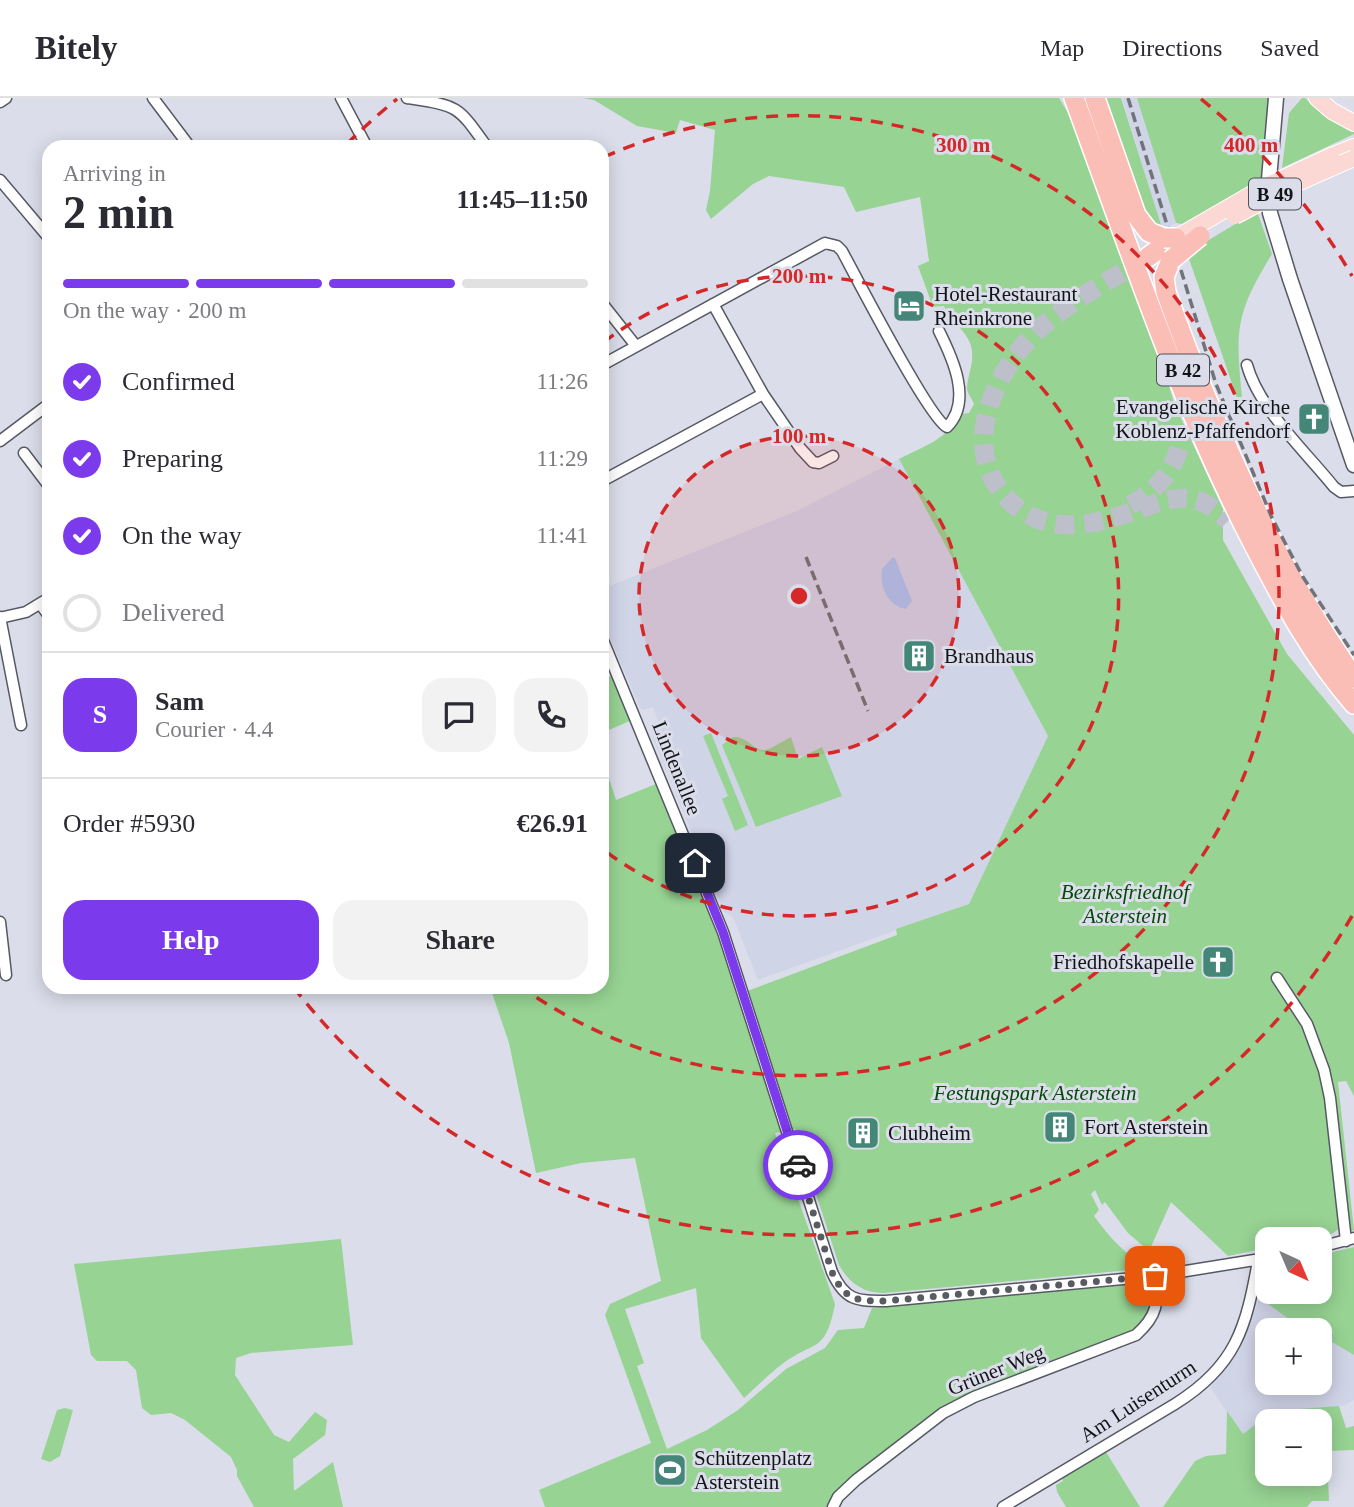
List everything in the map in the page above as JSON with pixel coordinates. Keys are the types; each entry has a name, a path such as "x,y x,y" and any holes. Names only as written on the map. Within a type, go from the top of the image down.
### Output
{"highway":[{"name":"B 42","path":"1074,98 1181,388 1221,481 1266,570 1309,645 1354,704"},
{"name":"B 42","path":"1084,98 1175,349 1248,516 1315,637 1354,688"},
{"path":"1095,98 1136,215 1164,251 1166,292 1213,417 1280,556 1323,631 1354,678"},
{"name":"B 49","path":"1164,251 1199,236"},
{"path":"1181,388 1184,426"},
{"path":"1228,521 1266,570"}],"main road":[{"path":"1317,98 1332,111 1354,123"},
{"name":"B 49","path":"1164,251 1264,187 1354,147"},
{"name":"B 49","path":"1199,236 1295,184 1354,158"}],"street":[{"path":"0,102 6,98"},
{"path":"153,98 185,140"},
{"path":"341,98 364,140"},
{"path":"407,98 441,103 461,113 482,140"},
{"path":"1276,98 1268,191 1270,213 1354,465"},
{"path":"0,180 42,230"},
{"path":"609,361 825,243 837,246 933,412 941,424 947,427 954,416 958,387 952,357 939,331"},
{"path":"713,304 763,394 807,457 818,463 833,456"},
{"path":"609,312 636,346"},
{"path":"1247,365 1265,403 1297,443 1340,492 1354,491"},
{"path":"609,477 763,394"},
{"path":"0,441 42,409"},
{"path":"24,453 42,477"},
{"path":"21,724 0,617 26,612 42,604"},
{"name":"Lindenallee","path":"609,655 723,932 839,1288 849,1297 861,1301 886,1301 1155,1276"},
{"path":"0,922 6,975"},
{"path":"1277,978 1307,1024 1324,1070 1330,1098 1350,1239 1332,1244"},
{"path":"1155,1276 1255,1260"},
{"name":"Grüner Weg","path":"833,1507 838,1497 856,1480 943,1413 974,1397 1136,1335 1152,1320 1156,1310 1155,1276"},
{"name":"Am Luisenturm","path":"1005,1505 1192,1393 1219,1368 1241,1334 1255,1290"}],"shaded area":[{"path":"1122,98 1137,98 1176,223 1170,226 1161,226"},
{"path":"899,459 1048,736 969,904 758,980 733,917 724,912 652,736 653,728 659,724 653,707 644,710 640,708 609,635 609,586 797,511"},
{"path":"1258,1304 1269,1304 1291,1318 1255,1318 1255,1395 1332,1395 1332,1342 1354,1355 1354,1400 1343,1406 1255,1409 1255,1425 1243,1435 1210,1387 1240,1347"}],"green space":[{"path":"583,98 1059,98 1072,119 1174,403 1223,509 1223,540 1287,654 1354,735 1354,1096 1346,1081 1338,1082 1354,1230 1350,1232 1324,1070 1341,1225 1336,1231 1332,1233 1332,1227 1255,1227 1255,1250 1228,1256 1171,1202 1149,1251 1128,1233 1105,1202 1102,1205 1095,1190 1091,1194 1099,1210 1094,1216 1119,1246 1151,1268 884,1293 863,1289 847,1277 839,1265 795,1129 775,1133 835,1304 831,1320 817,1344 781,1365 744,1398 701,1338 696,1288 625,1309 644,1363 637,1366 667,1449 707,1430 738,1410 786,1369 825,1348 838,1330 864,1328 872,1308 1135,1284 1145,1288 1152,1300 1147,1314 1130,1333 952,1402 922,1421 856,1473 843,1485 827,1507 545,1507 539,1490 651,1443 605,1315 610,1304 661,1281 635,1158 581,1163 536,1173 509,1043 492,994 609,994 609,778 616,800 656,784 712,916 739,994 897,935 896,929 969,904 1048,736 899,459 942,436 959,414 969,413 974,404 967,388 972,360 970,343 944,306 933,307 918,266 929,261 920,197 856,212 844,187 769,176 753,184 711,219 706,210 715,130 680,120 676,133 637,126 594,100"},
{"path":"1104,98 1121,98 1162,228 1151,222 1143,207"},
{"path":"1137,98 1269,98 1272,107 1261,179 1182,224 1176,223"},
{"path":"1302,98 1324,116 1354,130 1354,134 1282,168 1289,113"},
{"path":"1257,211 1272,254 1251,292 1241,322 1239,354 1242,397 1237,398 1187,253"},
{"path":"613,675 632,720 609,730 609,677"},
{"path":"711,733 748,825 735,831 722,799 728,796 703,736"},
{"path":"733,737 765,750 791,737 798,759 822,747 842,796 756,827 722,745"},
{"path":"341,1239 353,1345 251,1353 236,1358 235,1375 274,1435 289,1442 315,1412 327,1420 325,1435 293,1459 294,1491 333,1462 343,1507 254,1507 237,1476 231,1457 185,1420 171,1413 151,1415 142,1408 136,1370 127,1361 97,1361 91,1355 74,1264"},
{"path":"1354,1247 1354,1355 1332,1342 1332,1318 1288,1318 1268,1304 1332,1304 1332,1252"},
{"path":"1339,1406 1346,1428 1354,1426 1354,1450 1332,1451 1332,1409 1299,1409"},
{"path":"57,1410 73,1410 60,1456 50,1462 41,1459"},
{"path":"1227,1411 1243,1434 1255,1425 1255,1486 1328,1486 1329,1501 1312,1501 1307,1507 1163,1507 1195,1461 1206,1456 1226,1454"},
{"path":"1106,1452 1140,1507 1066,1507 1056,1485 1063,1481 1062,1478"}],"water":[{"path":"893,557 912,601 906,609 890,600 882,582 882,569"}],"tunnel":[{"path":"1147,258 1065,308 1023,346 1007,367 987,414 984,439 986,462 996,485 1014,505 1044,521 1076,525 1092,523 1183,498 1206,504 1228,521"},
{"path":"1130,505 1151,491 1168,473 1178,451 1184,426"}],"railway":[{"path":"1128,98 1216,384 1272,518 1303,577 1354,655"},
{"path":"806,557 868,711"}],"way so far":[{"path":"798,1165 839,1288 849,1297 861,1301 886,1301 1155,1276"}],"place":[{"name":"Hotel-Restaurant Rheinkrone","path":"909,306"},
{"name":"Evangelische Kirche Koblenz-Pfaffendorf","path":"1314,419"},
{"name":"Brandhaus","path":"919,656"},
{"name":"Friedhofskapelle","path":"1218,962"},
{"name":"Fort Asterstein","path":"1060,1127"},
{"name":"Clubheim","path":"863,1133"},
{"name":"Schützenplatz Asterstein","path":"670,1470"}],"route":[{"path":"695,863 723,932 798,1165"}],"park label":[{"name":"Bezirksfriedhof Asterstein","path":"1125,904"},
{"name":"Festungspark Asterstein","path":"1035,1093"}]}
